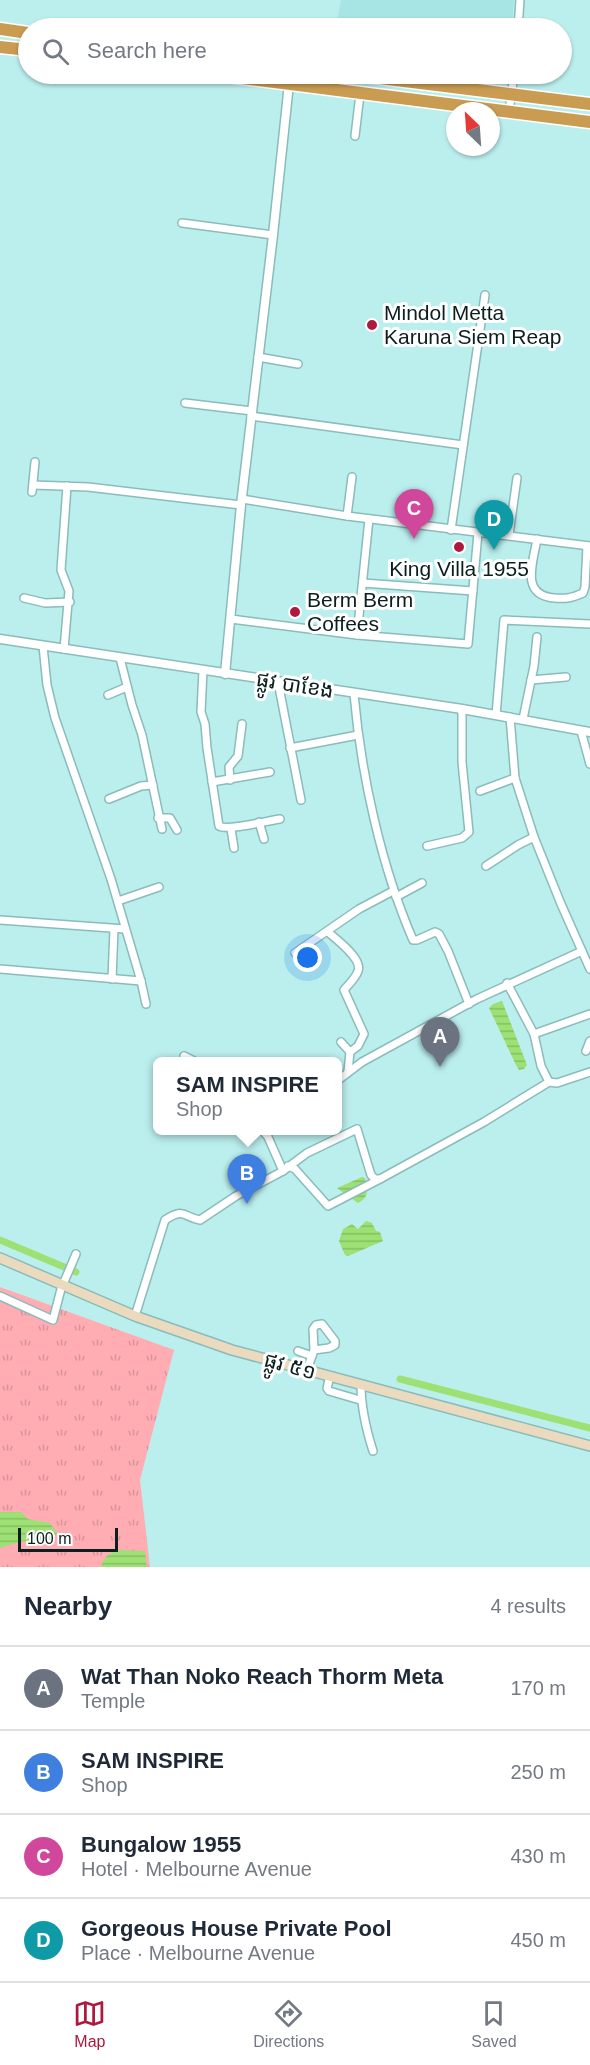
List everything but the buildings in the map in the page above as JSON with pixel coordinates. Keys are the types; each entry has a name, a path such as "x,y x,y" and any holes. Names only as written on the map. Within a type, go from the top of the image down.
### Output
{"highway":[{"path":"0,29 18,32"},
{"path":"0,47 18,50"},
{"path":"313,84 360,94 590,122"},
{"path":"430,84 590,104"}],"main road":[{"name":"ផ្លូវ ៥១","path":"0,1258 62,1287 135,1316 231,1350 307,1370 329,1382 361,1393 590,1446"}],"street":[{"path":"519,18 520,0"},
{"path":"225,674 241,502 288,84"},
{"path":"509,112 513,84"},
{"path":"355,136 360,94"},
{"path":"182,223 273,235"},
{"path":"451,530 485,295"},
{"path":"258,357 298,363"},
{"path":"185,404 463,446"},
{"path":"35,462 33,488 67,486 241,502 451,530 537,539 589,546 583,593 570,598 549,597 536,591 531,583 537,539"},
{"path":"347,516 352,477"},
{"path":"509,536 518,478"},
{"path":"64,649 70,602 69,591 61,570 67,486"},
{"path":"357,635 369,519"},
{"path":"231,619 357,635 468,644 478,533"},
{"path":"363,583 472,591"},
{"path":"24,598 45,603 70,602"},
{"path":"496,715 504,620 590,624"},
{"path":"523,719 537,637"},
{"path":"0,639 0,647"},
{"name":"ផ្លូវ បាខែង","path":"0,639 462,709 585,732"},
{"path":"43,646 47,685 55,718 118,901 146,1004"},
{"path":"120,658 142,735 162,829"},
{"path":"202,670 200,704 206,724 207,748 219,826 231,829 280,819"},
{"path":"531,680 566,677"},
{"path":"278,682 301,800"},
{"path":"108,695 127,687"},
{"path":"354,694 358,735 394,894 413,940 435,932 439,933 469,1004"},
{"path":"427,846 462,838 469,832 462,762 462,709"},
{"path":"510,717 515,778 534,837 590,969"},
{"path":"230,780 229,767 238,756 242,724"},
{"path":"585,732 590,764"},
{"path":"290,748 358,735"},
{"path":"212,783 270,772"},
{"path":"480,791 515,778"},
{"path":"109,799 141,786 153,785"},
{"path":"158,818 171,818 177,830"},
{"path":"260,822 264,839"},
{"path":"231,829 234,848"},
{"path":"486,866 534,837"},
{"path":"295,954 359,909 422,883"},
{"path":"118,901 159,887"},
{"path":"0,920 125,929"},
{"path":"112,979 114,929"},
{"path":"328,932 349,951 359,965 356,976 344,990 364,1034 358,1046 350,1052 348,1071"},
{"path":"342,1076 348,1071 507,984 582,951"},
{"path":"0,969 141,981"},
{"path":"507,984 534,1034 541,1066 549,1082"},
{"path":"534,1034 590,1015"},
{"path":"586,1051 590,1041"},
{"path":"341,1042 350,1052"},
{"path":"285,1168 295,1169 328,1206 484,1122 549,1082 557,1083 590,1072"},
{"path":"135,1316 165,1220 186,1213 200,1220 307,1153 357,1129 372,1175 375,1179 380,1179"},
{"path":"267,1135 285,1168"},
{"path":"0,1296 53,1320 62,1287 76,1254"},
{"path":"298,1351 313,1353 307,1370"},
{"path":"329,1382 332,1392 361,1393 365,1427 373,1451"}],"shaded area":[{"path":"341,0 514,0 513,18 338,18"},
{"path":"502,1001 527,1065 524,1069 519,1070 516,1065 489,1008"},
{"path":"362,1177 365,1178 367,1193 358,1203 337,1188"},
{"path":"366,1221 372,1223 376,1231 380,1232 383,1241 348,1256 345,1255 339,1241 343,1229 352,1224 358,1229"},
{"path":"0,1512 21,1512 28,1519 50,1523 57,1533 54,1540 44,1543 23,1541 0,1548"},
{"path":"120,1550 145,1551 147,1567 101,1567 107,1556"}],"green space":[{"path":"0,1287 174,1350 140,1480 150,1567 0,1567"}],"waterway":[{"path":"0,1240 76,1272"},
{"path":"400,1379 590,1428"}],"place":[{"name":"Mindol Metta Karuna Siem Reap","path":"372,325"},
{"name":"Bungalow 1955","path":"414,539"},
{"name":"King Villa 1955","path":"459,547"},
{"name":"Gorgeous House Private Pool","path":"494,550"},
{"name":"Berm Berm Coffees","path":"295,612"},
{"name":"Wat Than Noko Reach Thorm Meta","path":"440,1067"},
{"name":"SAM INSPIRE","path":"247,1204"}]}
